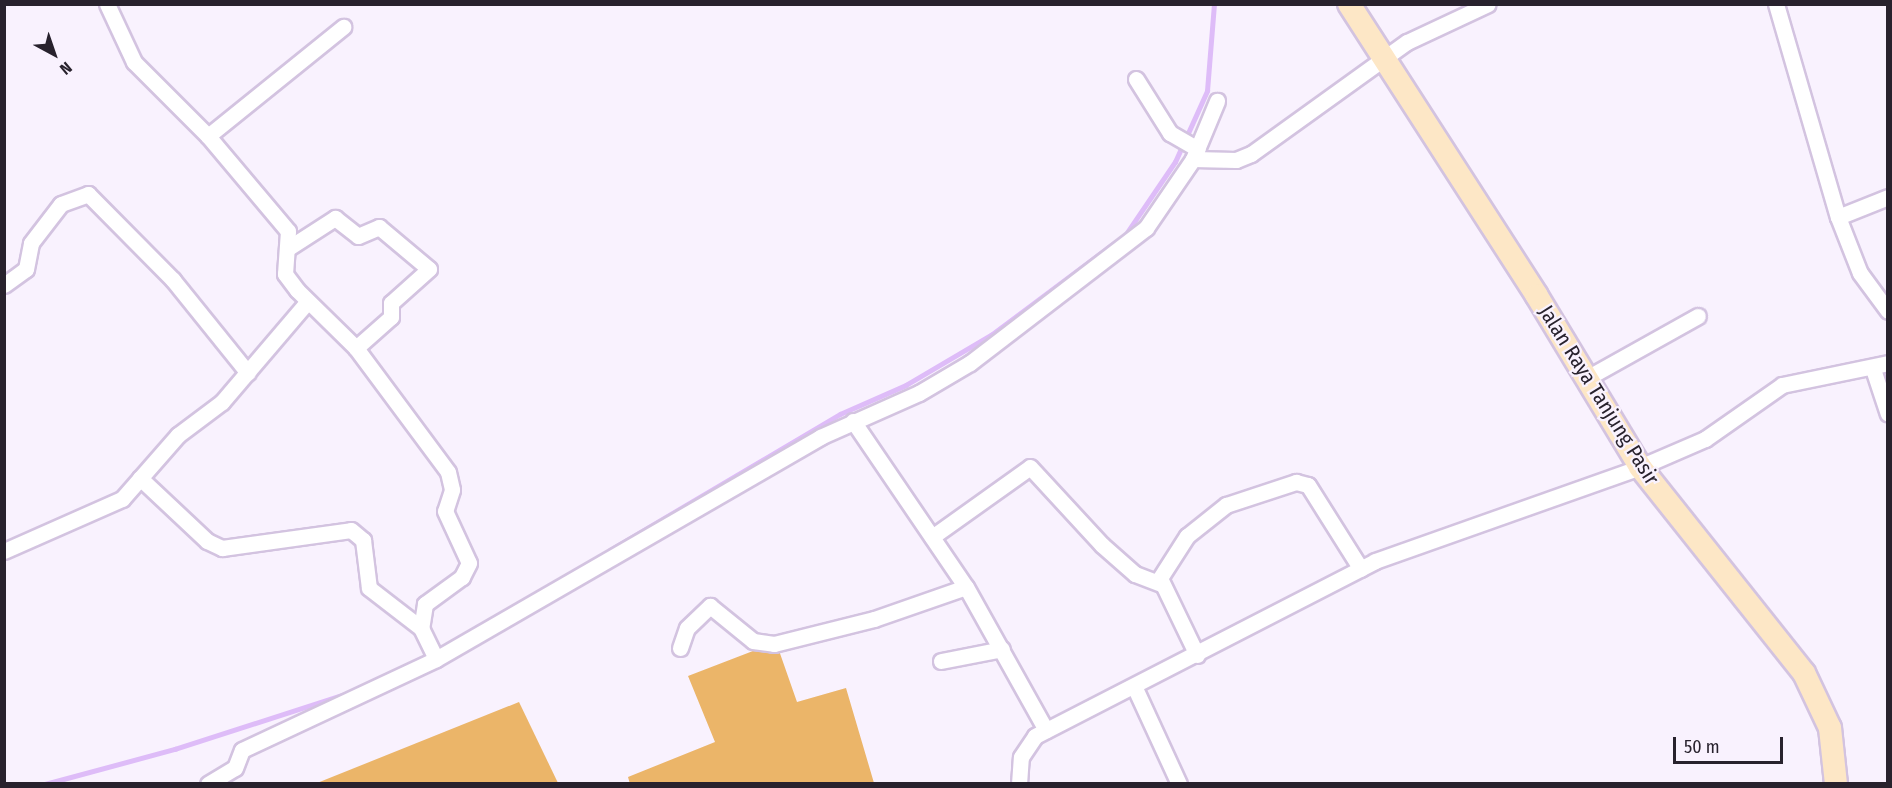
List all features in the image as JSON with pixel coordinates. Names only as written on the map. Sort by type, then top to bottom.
[{"type":"street","points":[[107,4],[134,62],[208,136],[282,223],[291,236],[285,274],[307,302],[356,348],[452,485],[445,511],[456,545],[468,556],[468,568],[426,601],[422,628]]},
{"type":"street","name":"Jalan Raya Tanjung Pasir","points":[[1348,4],[1587,378],[1640,467],[1804,673],[1830,728],[1836,783]]},
{"type":"street","points":[[1136,79],[1177,138],[1196,152],[1236,159],[1251,154],[1382,59],[1450,18],[1488,4]]},
{"type":"street","points":[[1776,4],[1838,217],[1860,273],[1887,311]]},
{"type":"street","points":[[208,136],[343,27]]},
{"type":"street","points":[[208,783],[235,768],[242,750],[434,653],[853,421],[970,363],[1124,249],[1166,205],[1196,152],[1217,101]]},
{"type":"street","points":[[4,285],[26,269],[31,243],[61,204],[88,194],[173,280],[248,374]]},
{"type":"street","points":[[1838,217],[1887,197]]},
{"type":"street","points":[[290,247],[335,218],[358,236],[379,227],[429,269],[391,303],[391,317],[356,348]]},
{"type":"street","points":[[5,548],[111,507],[178,435],[222,402],[307,302]]},
{"type":"street","points":[[1587,378],[1698,316]]},
{"type":"street","points":[[1019,783],[1025,748],[1046,730],[1361,568],[1413,544],[1640,467],[1705,439],[1782,385],[1880,366],[1887,414]]},
{"type":"street","points":[[853,421],[966,587],[1046,730]]},
{"type":"street","points":[[932,537],[1030,467],[1102,545],[1135,574],[1161,584]]},
{"type":"street","points":[[140,478],[207,541],[222,548],[351,530],[363,540],[369,588],[422,628],[434,653]]},
{"type":"street","points":[[1197,654],[1161,584],[1162,574],[1204,517],[1245,496],[1296,482],[1312,489],[1361,568]]},
{"type":"street","points":[[680,648],[687,628],[710,606],[753,641],[774,644],[874,619],[966,587]]},
{"type":"street","points":[[941,661],[1002,649]]},
{"type":"street","points":[[1134,686],[1179,783]]},
{"type":"shaded area","points":[[776,642],[797,702],[846,688],[874,783],[630,784],[628,777],[715,742],[688,676]]},
{"type":"shaded area","points":[[519,702],[558,783],[317,783]]},
{"type":"waterway","points":[[1126,234],[1175,162],[1207,91],[1214,4]]},
{"type":"waterway","points":[[610,550],[840,414],[906,385],[991,335],[1114,243]]},
{"type":"waterway","points":[[45,784],[175,749],[348,693]]}]
